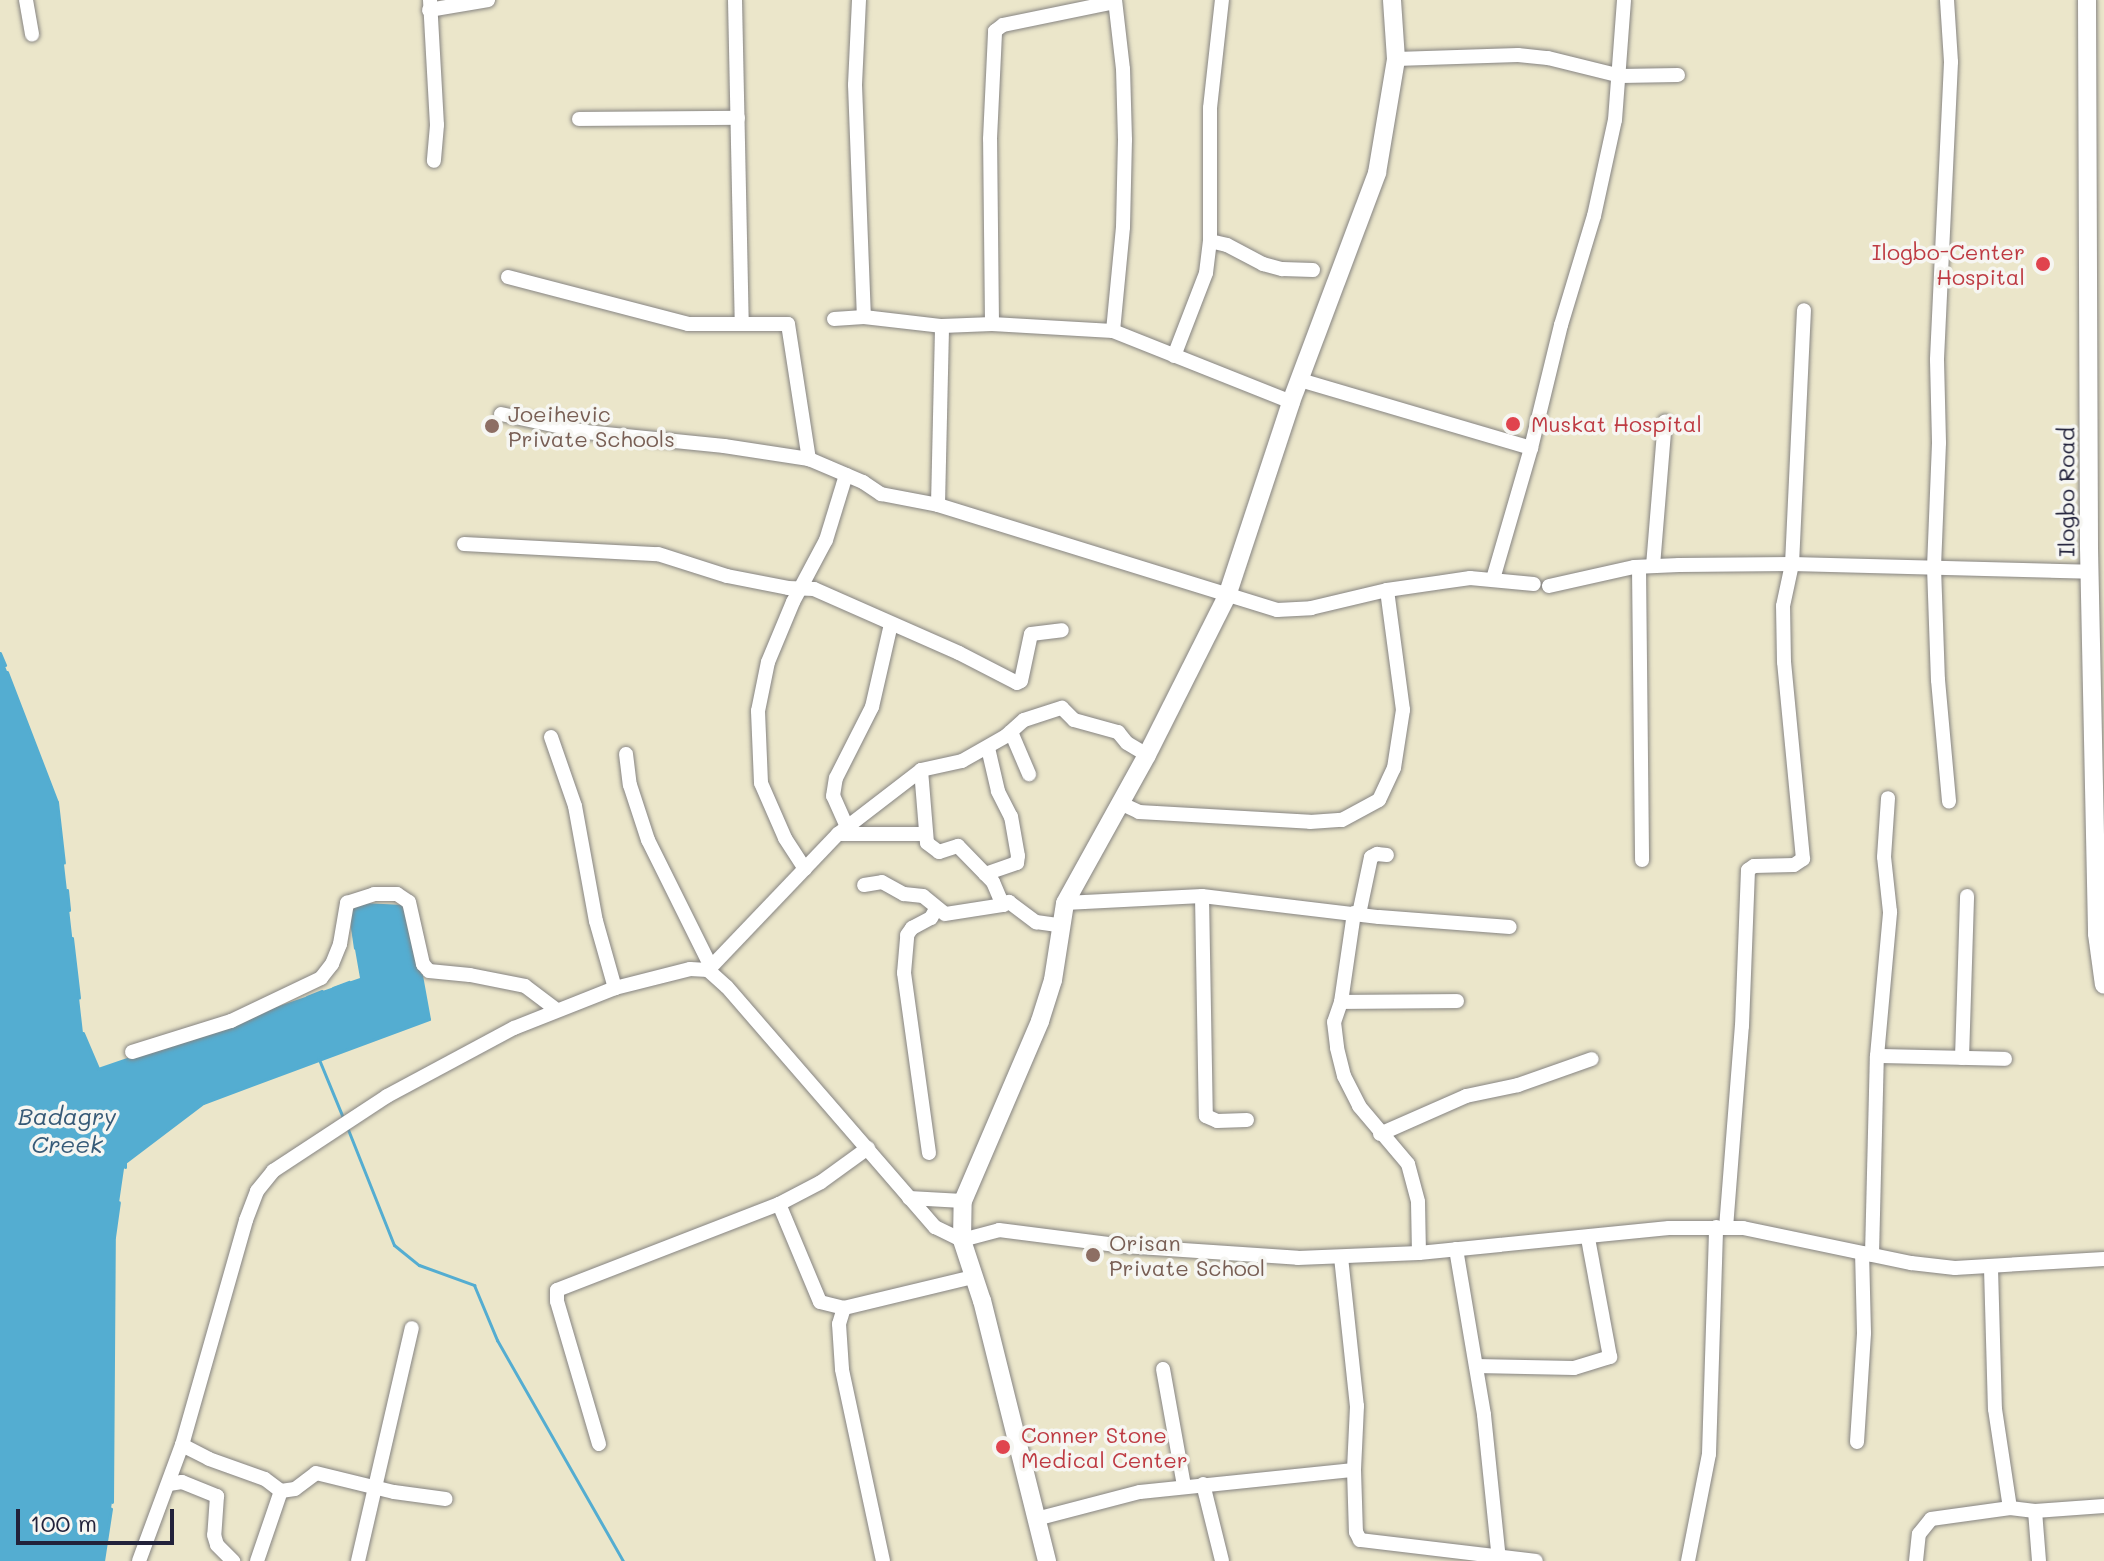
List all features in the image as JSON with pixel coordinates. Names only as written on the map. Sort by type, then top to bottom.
[{"type":"main road","points":[[1047,1561],[982,1301],[962,1240],[963,1201],[1040,1021],[1063,926],[1065,903],[1147,755],[1227,596],[1291,402],[1377,173],[1396,59],[1392,0]]},
{"type":"main road","name":"Ilogbo Road","points":[[2087,0],[2096,184],[2097,547],[2090,572],[2097,934],[2104,985]]},
{"type":"street","points":[[26,0],[32,34]]},
{"type":"street","points":[[434,161],[437,125],[429,5],[488,0]]},
{"type":"street","points":[[735,0],[742,323]]},
{"type":"street","points":[[859,0],[855,85],[864,317]]},
{"type":"street","points":[[1174,356],[1206,273],[1210,241],[1210,108],[1222,0]]},
{"type":"street","points":[[1493,579],[1531,448],[1561,325],[1594,216],[1621,76],[1624,0]]},
{"type":"street","points":[[1947,0],[1951,62],[1937,360],[1939,443],[1934,567],[1938,680],[1949,802]]},
{"type":"street","points":[[992,324],[990,139],[995,31],[1003,25],[1115,1],[1123,69],[1125,140],[1123,227],[1113,331]]},
{"type":"street","points":[[1396,59],[1518,55],[1548,58],[1621,76],[1678,75]]},
{"type":"street","points":[[579,119],[738,118]]},
{"type":"street","points":[[1210,241],[1227,245],[1247,258],[1273,266],[1313,270]]},
{"type":"street","points":[[508,277],[688,324],[782,322],[792,329],[809,459]]},
{"type":"street","points":[[1688,1561],[1709,1454],[1721,1228],[1742,1026],[1748,870],[1754,866],[1794,865],[1803,859],[1784,662],[1783,606],[1792,564],[1804,310]]},
{"type":"street","points":[[834,319],[864,317],[881,322],[942,326],[992,324],[1113,331],[1291,402]]},
{"type":"street","points":[[938,505],[942,326]]},
{"type":"street","points":[[1300,380],[1531,448]]},
{"type":"street","points":[[501,414],[586,432],[724,446],[809,459],[881,494],[938,505],[1277,610],[1347,601],[1387,590],[1470,578],[1534,584]]},
{"type":"street","points":[[1642,860],[1646,566],[1665,421]]},
{"type":"street","points":[[805,869],[785,838],[761,783],[758,711],[768,662],[826,540],[846,475]]},
{"type":"street","points":[[464,544],[658,554],[727,576],[802,588],[835,597],[1017,683],[1021,681],[1031,634],[1062,630]]},
{"type":"street","points":[[1549,586],[1646,566],[1792,564],[2090,572]]},
{"type":"street","points":[[1120,803],[1139,812],[1310,822],[1342,820],[1379,800],[1394,768],[1403,710],[1387,590]]},
{"type":"street","points":[[842,830],[833,796],[836,778],[872,707],[891,624]]},
{"type":"street","points":[[139,1561],[182,1445],[257,1191],[273,1171],[400,1089],[556,1009],[662,974],[710,968],[842,830],[921,770],[962,761],[988,748],[1024,720],[1062,708],[1074,720],[1118,732],[1127,743],[1147,755]]},
{"type":"street","points":[[1011,732],[1029,774]]},
{"type":"street","points":[[551,737],[575,806],[596,921],[615,988]]},
{"type":"street","points":[[985,874],[1017,863],[1018,856],[1011,817],[998,791],[988,748]]},
{"type":"street","points":[[626,754],[630,785],[648,840],[710,968],[935,1227],[962,1240],[999,1230],[1124,1246],[1298,1258],[1419,1253],[1653,1229],[1743,1228],[1911,1263],[1991,1268],[2104,1259]]},
{"type":"street","points":[[921,770],[927,843],[939,852],[958,846],[993,882],[1003,905]]},
{"type":"street","points":[[1857,1442],[1877,1056],[1890,912],[1884,857],[1888,798]]},
{"type":"street","points":[[842,830],[925,834]]},
{"type":"street","points":[[1387,855],[1371,857],[1356,914],[1341,1002],[1334,1022],[1344,1076],[1369,1123],[1408,1164],[1418,1202],[1419,1253]]},
{"type":"street","points":[[864,885],[882,882],[904,894],[928,898],[936,909],[945,914],[1009,902],[1036,922],[1063,926]]},
{"type":"street","points":[[132,1052],[231,1021],[321,978],[332,964],[340,944],[347,903],[374,894],[397,894],[409,902],[423,964],[429,971],[525,986],[556,1009]]},
{"type":"street","points":[[1065,903],[1202,896],[1356,914],[1510,927]]},
{"type":"street","points":[[1202,896],[1206,1116],[1217,1121],[1247,1120]]},
{"type":"street","points":[[1962,1058],[1967,896]]},
{"type":"street","points":[[929,1153],[904,973],[907,935],[912,928],[931,918],[936,909]]},
{"type":"street","points":[[1341,1002],[1457,1001]]},
{"type":"street","points":[[1877,1056],[2005,1059]]},
{"type":"street","points":[[1380,1134],[1466,1096],[1518,1085],[1592,1059]]},
{"type":"street","points":[[599,1444],[557,1301],[557,1290],[779,1204],[821,1182],[868,1148]]},
{"type":"street","points":[[909,1198],[963,1201]]},
{"type":"street","points":[[779,1204],[820,1302],[844,1308],[973,1277]]},
{"type":"street","points":[[1476,1366],[1574,1368],[1610,1357],[1588,1238]]},
{"type":"street","points":[[1456,1249],[1476,1366],[1499,1558]]},
{"type":"street","points":[[1341,1257],[1357,1406],[1354,1470],[1356,1532],[1360,1540],[1536,1561]]},
{"type":"street","points":[[1991,1268],[1995,1409],[2010,1508]]},
{"type":"street","points":[[844,1308],[839,1324],[842,1369],[883,1561]]},
{"type":"street","points":[[358,1561],[412,1328]]},
{"type":"street","points":[[1163,1369],[1184,1486]]},
{"type":"street","points":[[182,1445],[209,1459],[265,1479],[281,1491],[295,1489],[316,1473],[446,1499]]},
{"type":"street","points":[[1036,1519],[1140,1492],[1354,1470]]},
{"type":"street","points":[[169,1484],[182,1482],[217,1496],[214,1535],[217,1545],[233,1561]]},
{"type":"street","points":[[1203,1484],[1222,1561]]},
{"type":"street","points":[[257,1561],[281,1491]]},
{"type":"street","points":[[1916,1561],[1919,1534],[1925,1523],[1938,1517],[2010,1508],[2035,1511],[2104,1506]]},
{"type":"street","points":[[2035,1511],[2039,1561]]},
{"type":"water","name":"Badagry Creek","points":[[0,653],[57,802],[83,1033],[98,1069],[360,978],[347,904],[409,906],[429,1019],[203,1103],[125,1162],[114,1237],[112,1502],[103,1561],[0,1561]]},
{"type":"waterway","points":[[0,653],[5,665]]},
{"type":"waterway","points":[[7,672],[57,802],[64,863]]},
{"type":"waterway","points":[[67,890],[69,910]]},
{"type":"waterway","points":[[363,904],[403,906]]},
{"type":"waterway","points":[[352,927],[355,948]]},
{"type":"waterway","points":[[72,938],[79,998]]},
{"type":"waterway","points":[[125,1167],[125,1162],[203,1103],[429,1019],[421,975]]},
{"type":"waterway","points":[[333,988],[349,982]]},
{"type":"waterway","points":[[307,997],[322,991]]},
{"type":"waterway","points":[[83,1033],[98,1069],[133,1057]]},
{"type":"waterway","points":[[318,1057],[344,1120]]},
{"type":"waterway","points":[[347,1127],[394,1245],[419,1265],[474,1285],[497,1340],[623,1561]]},
{"type":"waterway","points":[[112,1502],[114,1237],[119,1202]]},
{"type":"waterway","points":[[103,1561],[111,1509]]},
{"type":"place","name":"Ilogbo-Center Hospital","points":[[2043,264]]},
{"type":"place","name":"Muskat Hospital","points":[[1513,424]]},
{"type":"place","name":"Joeihevic Private Schools","points":[[492,426]]},
{"type":"place","name":"Orisan Private School","points":[[1093,1255]]},
{"type":"place","name":"Conner Stone Medical Center","points":[[1003,1447]]}]
